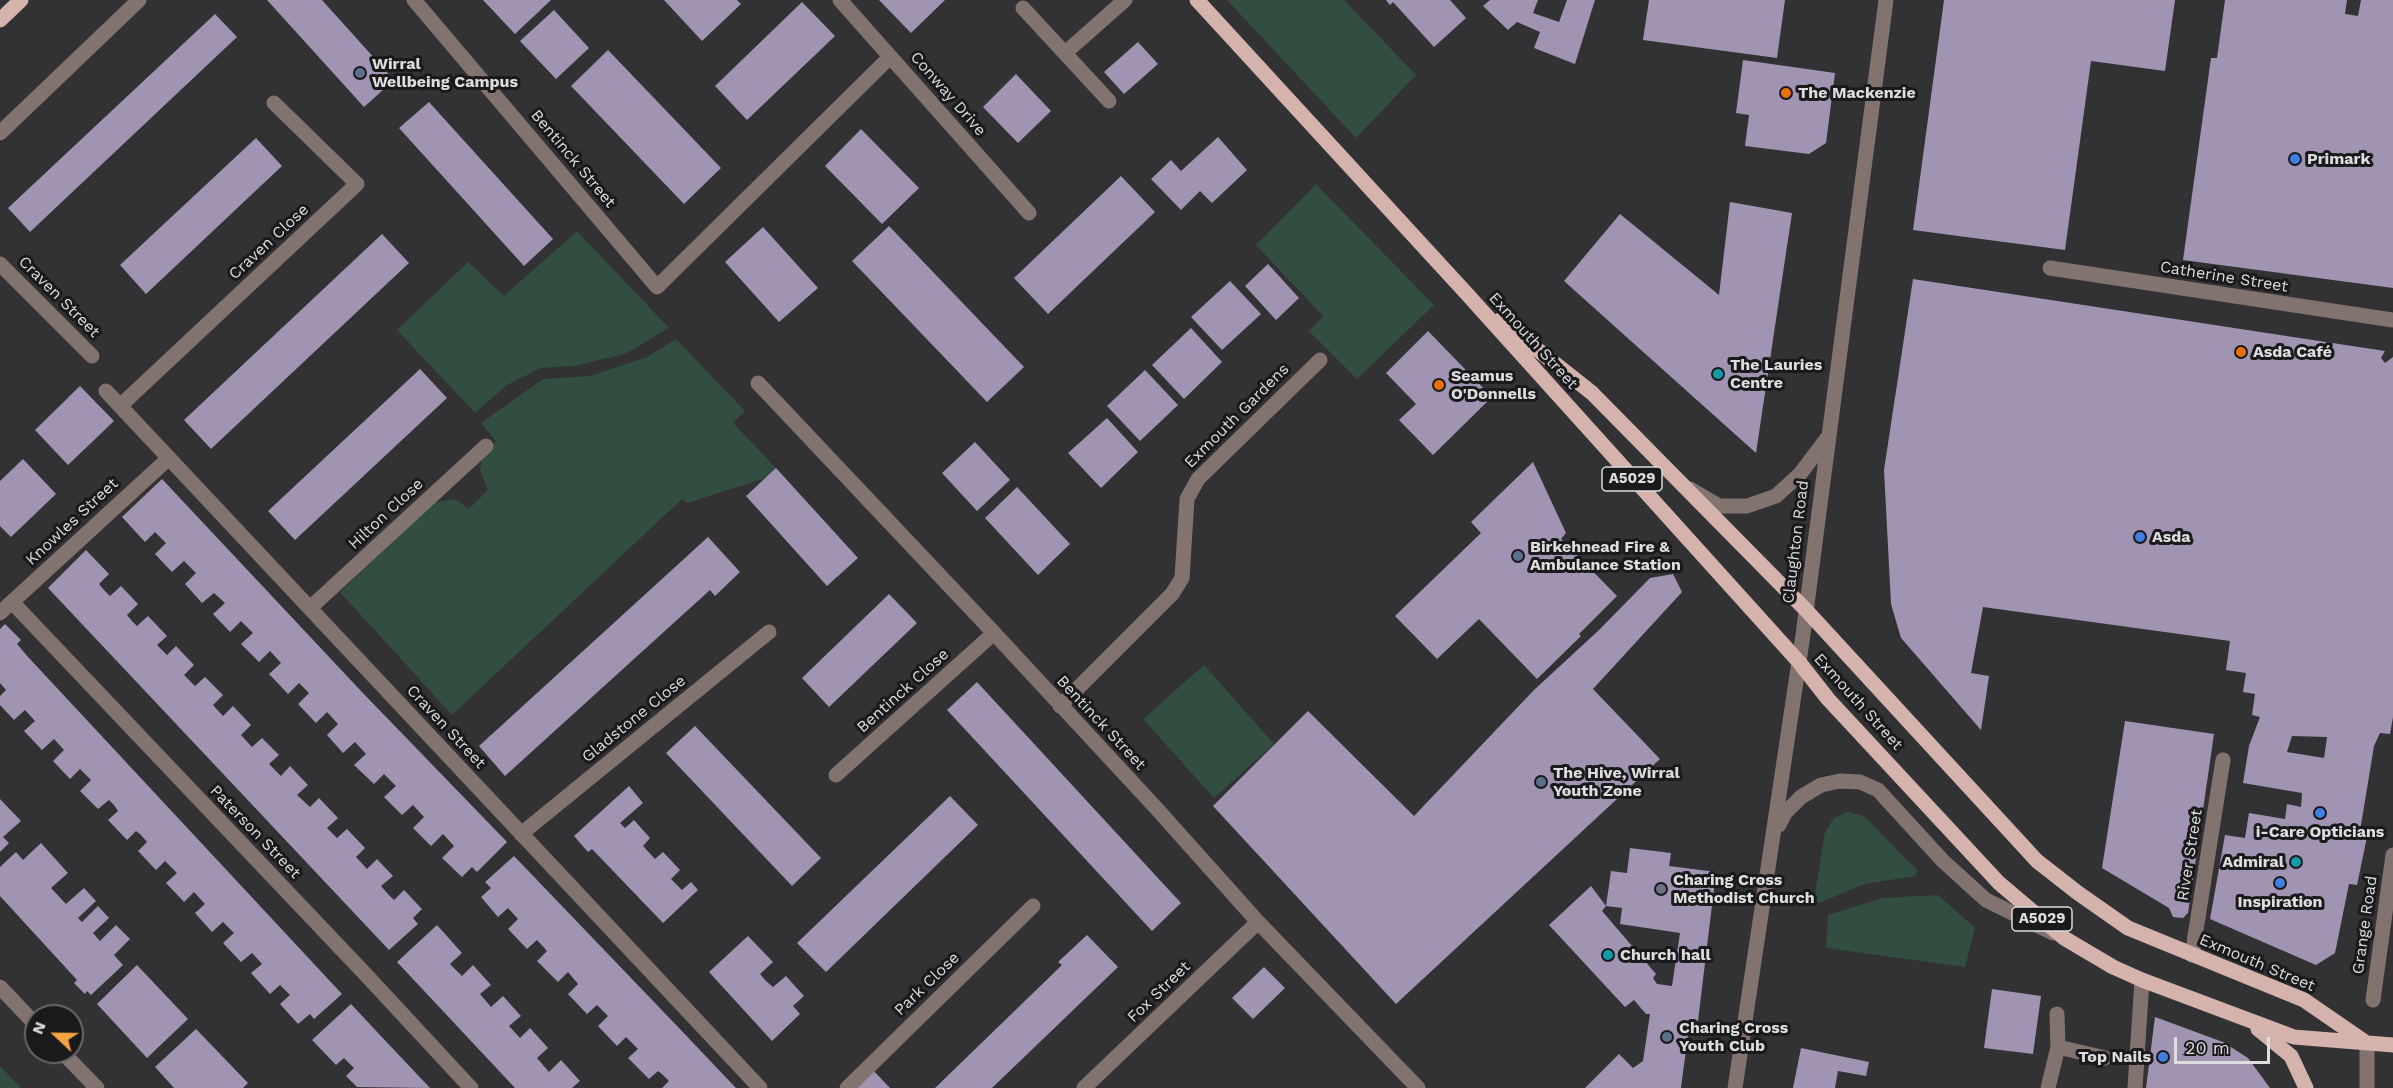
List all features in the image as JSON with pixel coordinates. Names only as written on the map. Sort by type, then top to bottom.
[{"type":"main road","points":[[0,19],[21,0]]},
{"type":"main road","name":"Exmouth Street","points":[[1197,0],[1467,294],[1799,662],[1828,699],[1999,883],[2064,938],[2113,968],[2294,1037],[2367,1043]]},
{"type":"main road","name":"Exmouth Street","points":[[1467,294],[1592,393],[1806,610],[2037,861],[2128,928],[2304,1000],[2367,1043]]},
{"type":"main road","points":[[2248,1021],[2290,1056],[2306,1088]]},
{"type":"main road","name":"A5029","points":[[2367,1043],[2393,1045]]},
{"type":"street","points":[[0,133],[139,0]]},
{"type":"street","name":"Bentinck Street","points":[[414,0],[657,287],[890,57]]},
{"type":"street","name":"Conway Drive","points":[[840,0],[1029,213]]},
{"type":"street","points":[[1065,53],[1125,0]]},
{"type":"street","name":"Claughton Road","points":[[1735,1088],[1799,662],[1886,0]]},
{"type":"street","points":[[1023,8],[1109,101]]},
{"type":"street","name":"Craven Close","points":[[120,406],[357,184],[274,102]]},
{"type":"street","name":"Craven Street","points":[[0,264],[92,356]]},
{"type":"street","name":"Catherine Street","points":[[2050,268],[2393,321]]},
{"type":"street","name":"Exmouth Gardens","points":[[1060,706],[1172,594],[1182,578],[1187,499],[1198,479],[1320,360]]},
{"type":"street","name":"Bentinck Street","points":[[758,383],[994,633],[1258,922],[1418,1088]]},
{"type":"street","name":"Craven Street","points":[[106,391],[760,1088]]},
{"type":"street","points":[[1680,483],[1719,506],[1747,506],[1776,496],[1800,474],[1828,436]]},
{"type":"street","name":"Hilton Close","points":[[310,608],[486,446]]},
{"type":"street","name":"Knowles Street","points":[[0,613],[169,458]]},
{"type":"street","name":"Paterson Street","points":[[12,602],[471,1088]]},
{"type":"street","name":"Gladstone Close","points":[[521,834],[769,632]]},
{"type":"street","name":"Bentinck Close","points":[[836,775],[994,633]]},
{"type":"street","name":"River Street","points":[[2192,955],[2223,760]]},
{"type":"street","points":[[1774,838],[1785,813],[1801,797],[1821,785],[1840,781],[1860,782],[1878,790],[1943,861],[1986,900],[2064,938]]},
{"type":"street","name":"Grange Road","points":[[2373,1000],[2393,855]]},
{"type":"street","name":"Park Close","points":[[847,1088],[1033,906]]},
{"type":"street","name":"Fox Street","points":[[1084,1088],[1258,922]]},
{"type":"street","points":[[2135,1088],[2142,980]]},
{"type":"street","points":[[0,987],[24,1012]]},
{"type":"street","points":[[2048,1088],[2058,1047],[2057,1014]]},
{"type":"street","points":[[2367,1043],[2367,1088]]},
{"type":"street","points":[[2058,1047],[2105,1058]]},
{"type":"street","points":[[74,1064],[97,1088]]},
{"type":"green space","points":[[1227,0],[1344,0],[1416,75],[1356,138]]},
{"type":"green space","points":[[1316,184],[1434,305],[1357,379],[1309,331],[1323,316],[1256,245]]},
{"type":"green space","points":[[577,231],[669,328],[625,354],[574,366],[541,368],[507,385],[475,413],[397,330],[468,262],[504,296]]},
{"type":"green space","points":[[676,339],[745,411],[733,423],[776,468],[766,478],[687,503],[682,499],[452,715],[340,592],[432,503],[455,499],[469,509],[488,490],[480,471],[482,458],[496,441],[481,423],[543,379],[590,376],[647,357]]},
{"type":"green space","points":[[1204,665],[1274,744],[1214,798],[1143,719]]},
{"type":"green space","points":[[1848,812],[1864,816],[1917,870],[1915,876],[1865,884],[1819,903],[1814,900],[1825,832],[1834,818]]},
{"type":"green space","points":[[1938,895],[1975,928],[1965,967],[1826,948],[1828,915],[1882,898]]},
{"type":"green space","points":[[0,1066],[21,1088],[0,1088]]},
{"type":"building","points":[[267,0],[322,0],[394,80],[364,107]]},
{"type":"building","points":[[483,0],[551,0],[515,34]]},
{"type":"building","points":[[664,0],[737,0],[741,4],[702,41]]},
{"type":"building","points":[[879,0],[945,0],[911,33]]},
{"type":"building","points":[[1386,0],[1450,0],[1466,18],[1434,47],[1393,2],[1390,5]]},
{"type":"building","points":[[1490,0],[1538,0],[1533,13],[1559,22],[1567,0],[1595,0],[1575,64],[1534,48],[1540,32],[1517,22],[1508,30],[1483,6]]},
{"type":"building","points":[[1649,0],[1785,0],[1777,58],[1643,40]]},
{"type":"building","points":[[1944,0],[2175,0],[2165,71],[2091,61],[2065,250],[1913,230]]},
{"type":"building","name":"Primark","points":[[2225,0],[2347,0],[2345,14],[2358,16],[2361,0],[2393,0],[2393,288],[2183,260],[2211,58],[2217,58]]},
{"type":"building","points":[[802,2],[835,36],[747,120],[715,86]]},
{"type":"building","points":[[554,10],[589,48],[556,79],[520,41]]},
{"type":"building","points":[[215,14],[237,37],[30,232],[8,208]]},
{"type":"building","points":[[1138,42],[1158,64],[1124,94],[1104,72]]},
{"type":"building","points":[[608,50],[721,168],[684,204],[571,86]]},
{"type":"building","name":"The Mackenzie","points":[[1743,60],[1835,73],[1826,143],[1809,154],[1745,146],[1749,115],[1736,113]]},
{"type":"building","points":[[1016,74],[1051,111],[1018,143],[983,107]]},
{"type":"building","points":[[429,102],[553,239],[524,266],[399,128]]},
{"type":"building","points":[[861,129],[919,188],[882,224],[825,166]]},
{"type":"building","points":[[1218,137],[1247,170],[1212,203],[1200,191],[1181,210],[1151,179],[1171,160],[1181,171]]},
{"type":"building","points":[[256,138],[282,166],[146,294],[120,265]]},
{"type":"building","points":[[1121,176],[1155,212],[1048,314],[1014,278]]},
{"type":"building","name":"The Lauries Centre","points":[[1730,202],[1792,213],[1756,453],[1564,281],[1620,214],[1719,295]]},
{"type":"building","points":[[889,226],[1024,367],[987,402],[852,261]]},
{"type":"building","points":[[763,227],[818,288],[779,322],[725,262]]},
{"type":"building","points":[[382,234],[409,263],[211,449],[184,420]]},
{"type":"building","points":[[1268,264],[1299,298],[1276,320],[1245,286]]},
{"type":"building","name":"Asda","points":[[1913,279],[2385,351],[2381,358],[2385,363],[2393,357],[2393,717],[2390,734],[2380,733],[2374,746],[2360,831],[2368,832],[2357,885],[2349,884],[2335,953],[2316,965],[2210,919],[2225,835],[2245,838],[2249,813],[2285,819],[2287,804],[2301,807],[2302,793],[2243,783],[2249,746],[2260,717],[2252,715],[2255,694],[2243,692],[2246,673],[2226,670],[2230,641],[1983,607],[1971,673],[1989,676],[1981,730],[1901,638],[1891,604],[1884,470]],"holes":[[[2292,736],[2327,737],[2324,758],[2287,752]]]},
{"type":"building","points":[[1230,281],[1261,314],[1222,350],[1191,317]]},
{"type":"building","points":[[1191,328],[1222,362],[1184,399],[1152,365]]},
{"type":"building","name":"Seamus O'Donnells","points":[[1428,331],[1492,397],[1433,455],[1399,420],[1416,404],[1386,373]]},
{"type":"building","points":[[420,369],[447,398],[295,540],[268,511]]},
{"type":"building","points":[[1145,370],[1178,405],[1140,441],[1107,406]]},
{"type":"building","points":[[80,386],[114,421],[68,465],[35,430]]},
{"type":"building","points":[[1107,418],[1138,452],[1101,488],[1068,453]]},
{"type":"building","points":[[975,442],[1010,480],[977,511],[942,473]]},
{"type":"building","points":[[23,459],[56,494],[11,537],[0,526],[0,481]]},
{"type":"building","name":"Birkehnead Fire & Ambulance Station","points":[[1533,462],[1566,533],[1561,539],[1617,596],[1579,634],[1581,636],[1537,679],[1479,619],[1437,659],[1395,616],[1481,533],[1471,522]]},
{"type":"building","points":[[776,468],[858,558],[827,586],[746,496]]},
{"type":"building","points":[[162,479],[361,691],[507,842],[477,872],[472,867],[462,877],[442,858],[454,846],[443,834],[431,846],[413,828],[424,817],[413,805],[402,815],[384,797],[396,786],[384,774],[374,784],[354,765],[366,754],[355,742],[343,753],[327,735],[338,724],[327,712],[316,723],[298,704],[309,693],[299,683],[288,694],[269,674],[281,663],[270,651],[259,662],[241,644],[253,633],[241,621],[230,632],[213,614],[225,603],[214,593],[202,603],[185,584],[196,573],[184,561],[172,572],[155,554],[166,543],[155,532],[145,542],[122,517]]},
{"type":"building","points":[[1017,487],[1070,544],[1038,575],[985,518]]},
{"type":"building","points":[[708,537],[740,572],[715,596],[710,590],[505,776],[479,746]]},
{"type":"building","points":[[86,550],[109,574],[99,584],[104,590],[110,596],[121,586],[138,604],[127,615],[132,621],[137,626],[148,616],[167,636],[157,645],[167,655],[176,646],[194,665],[184,675],[195,686],[205,677],[223,695],[213,705],[223,716],[233,706],[251,725],[241,735],[252,747],[262,738],[279,755],[269,764],[281,776],[290,766],[308,785],[297,795],[310,807],[319,798],[338,818],[327,828],[337,838],[347,829],[365,848],[356,857],[367,869],[377,859],[393,876],[381,886],[387,893],[394,900],[404,890],[422,909],[413,918],[418,924],[389,950],[48,588]]},
{"type":"building","name":"The Hive, Wirral Youth Zone","points":[[1673,574],[1682,592],[1593,689],[1660,759],[1396,1004],[1213,806],[1308,711],[1414,816],[1534,690],[1599,630],[1650,578]]},
{"type":"building","points":[[889,594],[917,623],[829,707],[802,678]]},
{"type":"building","points":[[5,624],[21,640],[17,644],[29,658],[342,994],[314,1019],[310,1014],[298,1024],[280,1004],[290,995],[280,985],[270,994],[251,973],[262,964],[252,953],[241,962],[223,943],[234,933],[223,922],[212,932],[195,913],[205,904],[194,892],[184,902],[166,883],[177,873],[165,861],[156,870],[138,851],[147,842],[141,835],[136,831],[127,840],[108,820],[118,811],[114,805],[109,800],[98,809],[80,791],[91,780],[80,769],[70,779],[53,761],[64,750],[54,739],[42,750],[24,731],[35,721],[25,710],[14,720],[0,705],[0,696],[6,690],[0,683],[0,629]]},
{"type":"building","points":[[977,682],[1181,903],[1152,931],[947,710]]},
{"type":"building","points":[[2125,721],[2214,734],[2188,913],[2183,918],[2173,917],[2169,908],[2102,868]]},
{"type":"building","points":[[695,726],[821,858],[792,886],[666,753]]},
{"type":"building","points":[[629,786],[643,803],[620,823],[625,828],[634,820],[650,838],[643,846],[655,859],[663,852],[680,870],[671,879],[682,890],[691,882],[698,890],[663,923],[592,849],[588,852],[574,836]]},
{"type":"building","points":[[950,796],[978,825],[826,972],[797,943]]},
{"type":"building","points":[[0,799],[21,821],[3,837],[9,843],[0,852]]},
{"type":"building","points":[[41,843],[68,873],[51,888],[66,904],[84,888],[96,901],[78,918],[82,922],[98,906],[109,918],[93,933],[100,941],[116,925],[130,939],[114,955],[123,965],[91,995],[87,991],[85,994],[74,983],[77,980],[0,896],[0,867],[16,852],[23,860]]},
{"type":"building","points":[[1630,848],[1671,853],[1669,866],[1716,872],[1698,1021],[1690,1019],[1681,1088],[1585,1088],[1619,1054],[1633,1068],[1643,1061],[1650,1014],[1646,1014],[1634,1000],[1625,1007],[1549,925],[1591,886],[1606,906],[1611,871],[1627,873]],"holes":[[[1606,906],[1622,908],[1620,924],[1680,933],[1672,986],[1657,984],[1653,978],[1656,974],[1602,911]]]},
{"type":"building","points":[[514,856],[736,1088],[662,1088],[669,1081],[663,1075],[658,1071],[649,1079],[628,1058],[638,1049],[626,1037],[617,1046],[598,1026],[608,1016],[597,1005],[587,1014],[568,994],[578,984],[568,972],[558,982],[537,961],[547,951],[537,940],[527,949],[508,929],[518,919],[508,908],[498,917],[481,897],[491,888],[485,882]]},
{"type":"building","points":[[437,925],[462,953],[450,964],[462,976],[473,965],[491,985],[480,994],[491,1007],[503,996],[521,1016],[509,1026],[520,1038],[530,1028],[548,1048],[537,1058],[549,1072],[561,1060],[580,1081],[572,1088],[515,1088],[397,962]]},
{"type":"building","points":[[1087,935],[1118,967],[992,1088],[935,1088],[1062,965],[1058,962]]},
{"type":"building","points":[[748,936],[773,962],[760,974],[766,981],[773,987],[786,976],[804,996],[793,1006],[800,1014],[772,1041],[709,972]]},
{"type":"building","points":[[137,965],[188,1019],[147,1058],[97,1004]]},
{"type":"building","points":[[1264,967],[1285,988],[1253,1019],[1232,998]]},
{"type":"building","points":[[1992,989],[2041,996],[2033,1054],[1984,1048]]},
{"type":"building","points":[[351,1004],[430,1088],[357,1087],[346,1076],[354,1068],[344,1058],[336,1065],[312,1040]]},
{"type":"building","points":[[2155,1017],[2223,1042],[2248,1058],[2270,1088],[2146,1088]]},
{"type":"building","points":[[196,1029],[248,1083],[243,1088],[174,1088],[155,1067]]},
{"type":"building","points":[[1801,1048],[1869,1062],[1866,1076],[1838,1071],[1835,1088],[1793,1088]]},
{"type":"building","points":[[871,1068],[890,1088],[850,1088]]},
{"type":"place","name":"Wirral Wellbeing Campus","points":[[360,73]]},
{"type":"place","name":"The Mackenzie","points":[[1786,93]]},
{"type":"place","name":"Primark","points":[[2295,159]]},
{"type":"place","name":"Asda Café","points":[[2241,352]]},
{"type":"place","name":"The Lauries Centre","points":[[1718,374]]},
{"type":"place","name":"Seamus O'Donnells","points":[[1439,385]]},
{"type":"place","name":"Asda","points":[[2140,537]]},
{"type":"place","name":"Birkehnead Fire & Ambulance Station","points":[[1518,556]]},
{"type":"place","name":"The Hive, Wirral Youth Zone","points":[[1541,782]]},
{"type":"place","name":"i-Care Opticians","points":[[2320,813]]},
{"type":"place","name":"Admiral","points":[[2296,862]]},
{"type":"place","name":"Inspiration","points":[[2280,883]]},
{"type":"place","name":"Charing Cross Methodist Church","points":[[1661,889]]},
{"type":"place","name":"Church hall","points":[[1608,955]]},
{"type":"place","name":"Charing Cross Youth Club","points":[[1667,1037]]},
{"type":"place","name":"Top Nails","points":[[2163,1057]]}]
